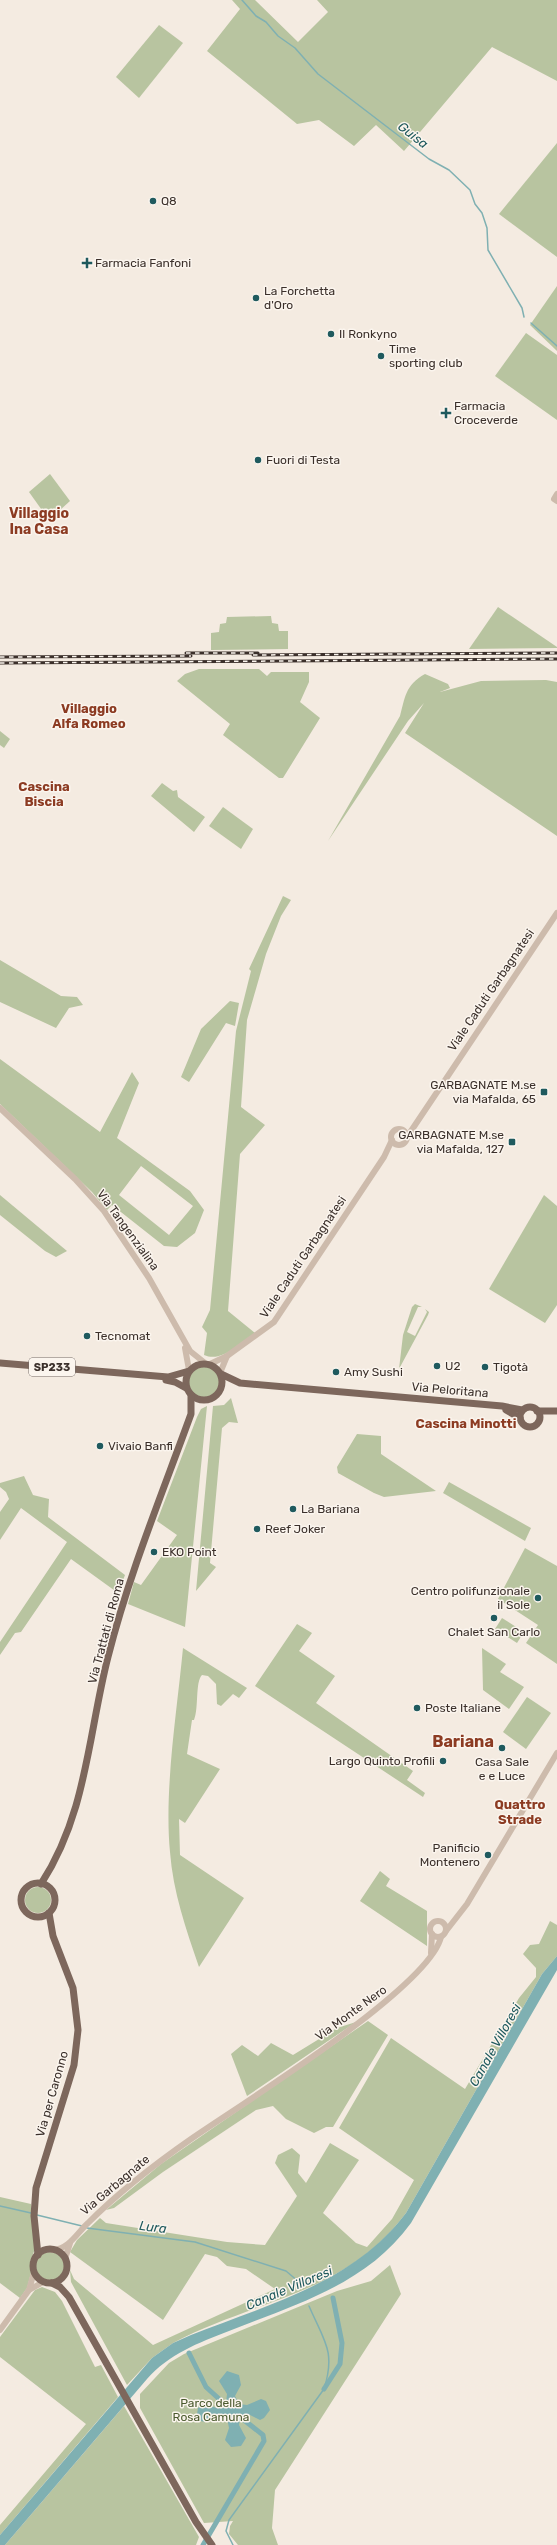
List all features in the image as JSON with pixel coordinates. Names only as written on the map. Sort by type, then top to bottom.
[{"type":"main road","name":"SP233","points":[[0,1363],[118,1373]]},
{"type":"main road","points":[[118,1373],[176,1382],[186,1388],[191,1395],[202,1400],[210,1399],[219,1392],[222,1384],[220,1374],[207,1364],[194,1366],[189,1371],[186,1379],[186,1388]]},
{"type":"main road","points":[[118,1373],[171,1377],[189,1371]]},
{"type":"main road","name":"Via Peloritana","points":[[220,1374],[240,1383],[508,1406],[522,1410]]},
{"type":"main road","name":"Via Peloritana","points":[[219,1392],[228,1386],[240,1383]]},
{"type":"main road","name":"Via Trattati di Roma","points":[[191,1395],[191,1414]]},
{"type":"main road","name":"Via Peloritana","points":[[374,1395],[502,1409],[520,1418]]},
{"type":"main road","name":"Via Trattati di Roma","points":[[41,1884],[56,1858],[78,1805],[108,1658],[125,1596],[191,1414],[202,1400]]},
{"type":"main road","points":[[557,1411],[537,1411],[529,1407],[522,1410],[520,1418],[522,1424],[530,1427],[536,1425],[539,1419],[547,1415],[557,1414]]},
{"type":"main road","points":[[537,1411],[539,1419]]},
{"type":"main road","name":"Via Trattati di Roma","points":[[50,1888],[56,1858]]},
{"type":"main road","points":[[41,1884],[50,1888],[55,1901],[49,1913],[53,1936],[46,1924],[25,1910],[22,1896],[30,1886],[41,1884]]},
{"type":"main road","points":[[37,1917],[49,1913]]},
{"type":"main road","name":"Via per Caronno","points":[[36,2228],[34,2204],[38,2180],[77,2051],[78,2017],[73,1988],[53,1936]]},
{"type":"main road","points":[[36,2228],[42,2243],[60,2253],[65,2259],[67,2265],[64,2275],[69,2297]]},
{"type":"main road","points":[[36,2228],[38,2255]]},
{"type":"main road","points":[[53,2250],[45,2250],[38,2255],[34,2263],[34,2272],[43,2282],[52,2283],[60,2287],[69,2297],[196,2522],[212,2545]]},
{"type":"main road","points":[[52,2283],[64,2275]]},
{"type":"street","name":"Viale Caduti Garbagnatesi","points":[[407,1137],[417,1119],[557,913]]},
{"type":"street","name":"Via Tangenzialina","points":[[0,1108],[75,1179],[104,1211],[149,1278],[190,1351],[207,1364]]},
{"type":"street","name":"Viale Caduti Garbagnatesi","points":[[401,1129],[417,1119]]},
{"type":"street","points":[[401,1129],[405,1131],[407,1137],[401,1144],[392,1140],[394,1132],[401,1129]]},
{"type":"street","name":"Viale Caduti Garbagnatesi","points":[[207,1364],[226,1356],[275,1321],[384,1157],[392,1140]]},
{"type":"street","name":"Viale Caduti Garbagnatesi","points":[[384,1157],[401,1144]]},
{"type":"street","name":"Via Tangenzialina","points":[[174,1324],[186,1351],[189,1371]]},
{"type":"street","points":[[220,1374],[226,1356]]},
{"type":"street","points":[[432,1934],[440,1937],[460,1914],[557,1752]]},
{"type":"street","points":[[429,1958],[433,1944],[432,1925],[460,1914]]},
{"type":"street","points":[[442,1922],[446,1926],[446,1931]]},
{"type":"street","name":"Via Monte Nero","points":[[175,2150],[376,2010],[404,1986],[429,1958],[436,1949],[440,1937]]},
{"type":"street","name":"Via Garbagnate","points":[[53,2250],[63,2248],[86,2224],[129,2186],[175,2150]]},
{"type":"street","name":"Via Garbagnate","points":[[65,2259],[72,2240]]},
{"type":"street","points":[[0,2330],[29,2290],[34,2272]]},
{"type":"street","points":[[29,2290],[43,2282]]},
{"type":"green space","points":[[232,0],[255,0],[298,42],[328,12],[317,0],[557,0],[557,81],[492,47],[404,151],[376,125],[354,146],[319,120],[297,124],[207,51],[240,9]]},
{"type":"green space","points":[[159,25],[183,43],[139,98],[116,77]]},
{"type":"green space","points":[[557,143],[557,257],[499,214]]},
{"type":"green space","points":[[557,286],[557,351],[530,325]]},
{"type":"green space","points":[[526,333],[557,355],[557,420],[495,376]]},
{"type":"green space","points":[[50,474],[70,501],[49,520],[29,492]]},
{"type":"green space","points":[[498,607],[557,647],[557,648],[469,649]]},
{"type":"green space","points":[[271,616],[272,623],[278,624],[279,631],[288,631],[288,649],[211,650],[211,633],[219,632],[220,624],[226,623],[227,617]]},
{"type":"green space","points":[[199,669],[259,669],[267,676],[271,672],[309,672],[309,682],[300,702],[320,718],[283,778],[279,778],[223,735],[230,724],[177,681],[185,674]]},
{"type":"green space","points":[[425,674],[448,684],[450,688],[440,692],[481,681],[546,680],[557,682],[557,836],[405,733],[424,703],[408,721],[328,841],[400,716],[407,692],[418,678]]},
{"type":"green space","points":[[0,731],[10,739],[4,748],[0,745]]},
{"type":"green space","points":[[162,783],[173,791],[177,790],[178,797],[205,817],[194,832],[151,796]]},
{"type":"green space","points":[[223,807],[253,829],[241,849],[209,826]]},
{"type":"green space","points":[[283,896],[291,900],[281,916],[266,954],[247,1020],[241,1107],[265,1125],[240,1154],[228,1311],[255,1333],[231,1351],[211,1357],[204,1355],[207,1333],[202,1327],[210,1310],[236,1031],[251,971],[249,969]]},
{"type":"green space","points":[[0,960],[61,996],[77,997],[83,1005],[69,1008],[56,1028],[0,1002]]},
{"type":"green space","points":[[230,1001],[239,1003],[235,1026],[226,1023],[189,1082],[181,1077],[201,1029]]},
{"type":"green space","points":[[0,1059],[100,1132],[132,1072],[139,1083],[117,1138],[190,1191],[204,1210],[195,1233],[177,1247],[164,1246],[112,1205],[107,1210],[92,1192],[0,1104]],"holes":[[[141,1166],[193,1206],[169,1235],[119,1195]]]},
{"type":"green space","points":[[0,1195],[67,1251],[56,1257],[45,1251],[0,1215]]},
{"type":"green space","points":[[544,1195],[557,1206],[557,1305],[545,1323],[489,1289]]},
{"type":"green space","points":[[415,1304],[422,1307],[418,1307],[407,1332],[415,1336],[427,1312],[425,1309],[429,1312],[399,1369],[403,1335],[412,1307]]},
{"type":"green space","points":[[204,1365],[216,1370],[221,1382],[216,1394],[204,1399],[192,1394],[187,1382],[192,1370]]},
{"type":"green space","points":[[231,1398],[238,1423],[229,1422],[222,1428],[210,1563],[216,1567],[196,1591],[213,1406],[224,1405]]},
{"type":"green space","points":[[207,1406],[185,1627],[128,1604],[134,1582],[141,1585],[177,1535],[157,1521],[197,1417],[201,1409]]},
{"type":"green space","points":[[357,1434],[381,1436],[381,1454],[436,1491],[384,1497],[338,1473],[337,1467]]},
{"type":"green space","points":[[24,1476],[33,1495],[49,1499],[48,1517],[125,1575],[118,1593],[71,1559],[21,1632],[15,1633],[0,1655],[0,1642],[67,1542],[21,1508],[0,1540],[0,1512],[9,1499],[6,1492],[0,1487],[0,1483]]},
{"type":"green space","points":[[449,1482],[531,1528],[525,1541],[443,1493]]},
{"type":"green space","points":[[525,1548],[557,1566],[557,1664],[526,1643],[538,1625],[498,1599]]},
{"type":"green space","points":[[502,1618],[524,1632],[517,1643],[495,1629]]},
{"type":"green space","points":[[297,1624],[312,1633],[299,1651],[335,1676],[316,1703],[413,1771],[407,1780],[425,1793],[423,1797],[255,1686]]},
{"type":"green space","points":[[183,1648],[247,1688],[239,1698],[233,1694],[221,1706],[217,1704],[216,1684],[208,1676],[202,1675],[198,1683],[196,1709],[194,1720],[192,1720],[187,1754],[220,1769],[185,1823],[179,1819],[180,1855],[244,1898],[199,1967],[177,1896],[170,1852],[170,1777]]},
{"type":"green space","points":[[482,1648],[506,1664],[500,1672],[524,1687],[509,1709],[483,1690]]},
{"type":"green space","points":[[527,1697],[551,1713],[526,1749],[503,1732]]},
{"type":"green space","points":[[380,1871],[390,1879],[386,1886],[427,1911],[427,1946],[360,1901]]},
{"type":"green space","points":[[38,1887],[47,1891],[51,1900],[47,1909],[38,1913],[29,1909],[25,1900],[29,1891]]},
{"type":"green space","points":[[550,1921],[557,1925],[557,1956],[542,1974],[406,2213],[382,2240],[356,2262],[327,2279],[298,2292],[204,2328],[173,2343],[152,2358],[127,2385],[71,2282],[70,2270],[74,2279],[153,2345],[275,2289],[246,2269],[227,2266],[217,2257],[205,2254],[163,2320],[70,2252],[77,2240],[100,2218],[106,2223],[227,2242],[265,2245],[297,2196],[275,2163],[278,2155],[292,2148],[300,2155],[298,2173],[306,2183],[330,2143],[359,2160],[323,2213],[356,2243],[367,2247],[392,2219],[414,2180],[339,2128],[391,2038],[465,2089],[519,1998],[536,1977],[536,1968],[523,1954],[530,1945],[539,1944]]},
{"type":"green space","points":[[368,2021],[388,2035],[333,2127],[326,2127],[314,2133],[286,2119],[273,2106],[256,2110],[163,2172],[114,2208],[106,2210],[161,2164]]},
{"type":"green space","points":[[356,2022],[247,2096],[231,2054],[242,2045],[258,2056],[271,2043],[293,2055],[337,2028]]},
{"type":"green space","points":[[0,2197],[31,2204],[35,2249],[30,2262],[31,2273],[27,2288],[20,2298],[0,2283]]},
{"type":"green space","points":[[50,2252],[60,2256],[64,2266],[60,2276],[50,2280],[40,2276],[36,2266],[40,2256]]},
{"type":"green space","name":"Parco della Rosa Camuna","points":[[390,2265],[401,2294],[275,2490],[272,2528],[278,2545],[238,2545],[229,2534],[230,2526],[233,2521],[204,2523],[140,2408],[140,2394],[169,2363],[184,2354],[337,2291],[371,2281]]},
{"type":"green space","points":[[42,2287],[55,2292],[62,2301],[95,2367],[101,2365],[118,2397],[0,2535],[0,2525],[86,2424],[0,2357],[0,2337],[35,2290]]},
{"type":"green space","points":[[124,2406],[199,2537],[196,2545],[5,2545]]},
{"type":"water","points":[[557,1956],[557,1970],[411,2223],[393,2244],[374,2262],[329,2290],[305,2301],[217,2335],[174,2356],[147,2379],[5,2545],[0,2545],[0,2535],[152,2358],[173,2343],[191,2335],[308,2289],[361,2257],[385,2237],[406,2213],[542,1974]]},
{"type":"water","points":[[227,2371],[239,2375],[241,2385],[235,2396],[239,2404],[247,2405],[261,2399],[266,2401],[270,2410],[264,2418],[260,2420],[248,2414],[240,2417],[239,2425],[246,2438],[241,2446],[231,2447],[225,2440],[229,2428],[227,2418],[220,2415],[204,2422],[201,2421],[197,2414],[198,2408],[205,2404],[217,2408],[226,2403],[227,2394],[219,2381]]},
{"type":"waterway","name":"Guisa","points":[[242,0],[256,16],[266,22],[278,36],[295,48],[318,74],[429,159],[449,170],[470,190],[475,204],[482,213],[487,228],[488,250],[522,308],[524,317]]},
{"type":"waterway","name":"Guisa","points":[[531,323],[557,346]]},
{"type":"waterway","name":"Lura","points":[[0,2206],[31,2213]]},
{"type":"waterway","name":"Lura","points":[[37,2215],[82,2226]]},
{"type":"waterway","name":"Lura","points":[[87,2228],[195,2242],[286,2271],[299,2282]]},
{"type":"waterway","points":[[324,2389],[340,2364],[342,2343],[333,2298]]},
{"type":"waterway","name":"Lura","points":[[233,2545],[226,2531],[229,2520],[324,2389],[329,2365],[327,2346],[309,2306]]},
{"type":"waterway","points":[[189,2353],[206,2387],[229,2408]]},
{"type":"waterway","points":[[203,2545],[264,2441],[263,2435],[235,2413]]},
{"type":"railway","points":[[186,653],[258,653]]},
{"type":"railway","points":[[253,655],[557,653]]},
{"type":"railway","points":[[0,657],[191,656]]},
{"type":"railway","points":[[0,663],[557,659]]},
{"type":"place","name":"Q8","points":[[153,201]]},
{"type":"place","name":"Farmacia Fanfoni","points":[[87,263]]},
{"type":"place","name":"La Forchetta d'Oro","points":[[256,298]]},
{"type":"place","name":"Il Ronkyno","points":[[331,334]]},
{"type":"place","name":"Time sporting club","points":[[381,356]]},
{"type":"place","name":"Farmacia Croceverde","points":[[446,413]]},
{"type":"place","name":"Fuori di Testa","points":[[258,460]]},
{"type":"place","name":"GARBAGNATE M.se via Mafalda, 65","points":[[544,1092]]},
{"type":"place","name":"GARBAGNATE M.se via Mafalda, 127","points":[[512,1142]]},
{"type":"place","name":"Tecnomat","points":[[87,1336]]},
{"type":"place","name":"U2","points":[[437,1366]]},
{"type":"place","name":"Tigotà","points":[[485,1367]]},
{"type":"place","name":"Amy Sushi","points":[[336,1372]]},
{"type":"place","name":"Vivaio Banfi","points":[[100,1446]]},
{"type":"place","name":"La Bariana","points":[[293,1509]]},
{"type":"place","name":"Reef Joker","points":[[257,1529]]},
{"type":"place","name":"EKO Point","points":[[154,1552]]},
{"type":"place","name":"Centro polifunzionale il Sole","points":[[538,1598]]},
{"type":"place","name":"Chalet San Carlo","points":[[494,1618]]},
{"type":"place","name":"Poste Italiane","points":[[417,1708]]},
{"type":"place","name":"Casa Sale e e Luce","points":[[502,1748]]},
{"type":"place","name":"Largo Quinto Profili","points":[[443,1761]]},
{"type":"place","name":"Panificio Montenero","points":[[488,1855]]},
{"type":"district","name":"Villaggio Ina Casa","points":[[39,522]]},
{"type":"district","name":"Villaggio Alfa Romeo","points":[[89,716]]},
{"type":"district","name":"Cascina Biscia","points":[[44,794]]},
{"type":"district","name":"Cascina Minotti","points":[[466,1423]]},
{"type":"district","name":"Bariana","points":[[463,1741]]},
{"type":"district","name":"Quattro Strade","points":[[520,1812]]},
{"type":"water label","name":"Canale Villoresi","points":[[495,2045]]},
{"type":"water label","name":"Canale Villoresi","points":[[289,2288]]}]
